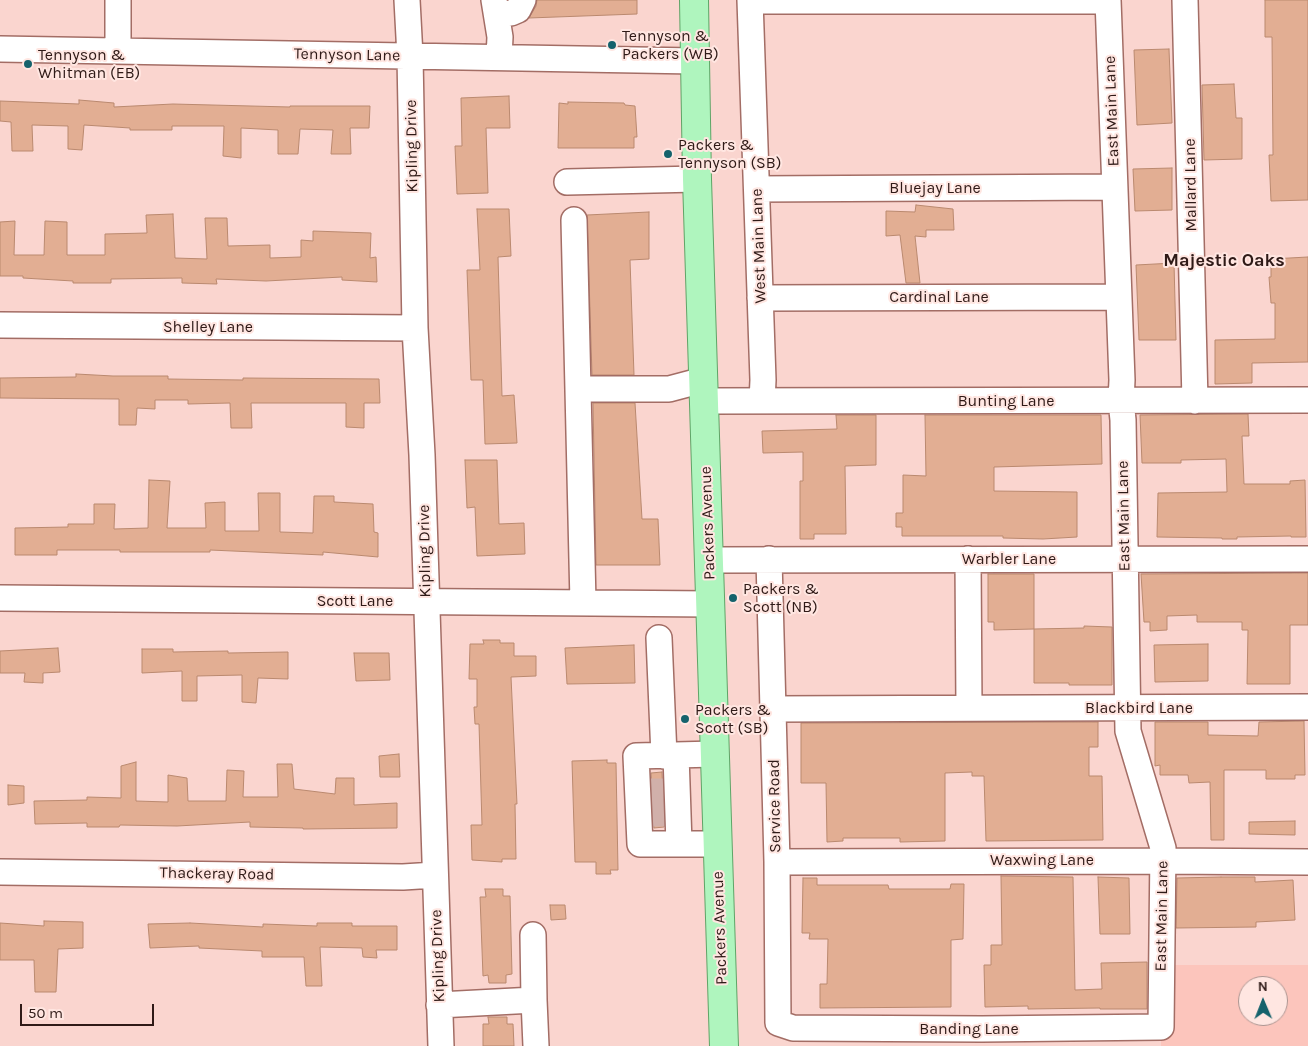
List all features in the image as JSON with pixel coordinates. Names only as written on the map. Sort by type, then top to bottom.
[{"type":"main road","name":"Packers Avenue","points":[[694,0],[697,178],[724,1046]]},
{"type":"street","points":[[118,0],[118,51]]},
{"type":"street","name":"Kipling Drive","points":[[407,0],[410,56],[415,328],[422,455],[441,1046]]},
{"type":"street","points":[[499,57],[500,37],[496,8],[511,13],[518,10],[523,0]]},
{"type":"street","points":[[750,0],[1108,0]]},
{"type":"street","name":"West Main Lane","points":[[750,0],[763,380],[762,401]]},
{"type":"street","name":"East Main Lane","points":[[1108,0],[1121,401],[1124,420],[1128,732],[1164,848],[1161,1027]]},
{"type":"street","name":"Mallard Lane","points":[[1185,0],[1195,401]]},
{"type":"street","name":"Tennyson Lane","points":[[0,48],[695,60]]},
{"type":"street","points":[[567,182],[697,178]]},
{"type":"street","name":"Bluejay Lane","points":[[757,189],[1114,187]]},
{"type":"street","points":[[574,220],[582,603]]},
{"type":"street","name":"Cardinal Lane","points":[[760,298],[1118,297]]},
{"type":"street","name":"Shelley Lane","points":[[0,325],[415,328]]},
{"type":"street","name":"Bunting Lane","points":[[578,389],[704,391],[762,401],[1308,400]]},
{"type":"street","points":[[968,559],[969,708]]},
{"type":"street","name":"Warbler Lane","points":[[709,560],[1308,559]]},
{"type":"street","name":"Service Road","points":[[769,560],[777,862],[778,1023]]},
{"type":"street","name":"Scott Lane","points":[[0,598],[710,604]]},
{"type":"street","points":[[659,638],[670,756],[659,802],[640,844],[717,844]]},
{"type":"street","name":"Blackbird Lane","points":[[774,709],[1308,707]]},
{"type":"street","points":[[679,844],[636,756],[715,754]]},
{"type":"street","name":"Waxwing Lane","points":[[777,862],[1163,860],[1308,862]]},
{"type":"street","name":"Thackeray Road","points":[[0,872],[403,877],[435,875]]},
{"type":"street","points":[[533,935],[536,1046]]},
{"type":"street","points":[[439,1005],[534,1000]]},
{"type":"street","name":"Banding Lane","points":[[778,1023],[793,1028],[982,1029],[1161,1027]]},
{"type":"shaded area","points":[[1162,965],[1308,965],[1308,1046],[1161,1046]]},
{"type":"building","points":[[537,0],[637,0],[637,14],[529,18],[536,6]]},
{"type":"building","points":[[1265,0],[1308,0],[1308,200],[1271,201],[1269,155],[1273,155],[1272,37],[1265,37]]},
{"type":"building","points":[[1169,49],[1172,123],[1137,125],[1134,50]]},
{"type":"building","points":[[1234,84],[1236,118],[1242,118],[1242,159],[1204,160],[1202,85]]},
{"type":"building","points":[[509,96],[510,128],[486,128],[488,193],[457,194],[455,146],[462,146],[461,98]]},
{"type":"building","points":[[79,100],[114,103],[114,107],[173,104],[290,107],[370,106],[369,128],[350,128],[351,154],[331,154],[333,130],[300,129],[298,154],[278,154],[278,130],[241,128],[241,158],[223,156],[224,126],[172,126],[172,130],[130,130],[130,128],[84,125],[82,150],[68,149],[68,126],[32,125],[33,151],[12,151],[11,122],[0,121],[0,101],[79,104]]},
{"type":"building","points":[[568,102],[624,103],[625,105],[635,106],[637,137],[634,137],[634,148],[558,148],[559,103],[568,104]]},
{"type":"building","points":[[1172,168],[1172,210],[1135,211],[1133,169]]},
{"type":"building","points":[[916,205],[953,209],[954,230],[926,230],[926,237],[915,236],[920,283],[906,283],[900,235],[886,236],[886,211],[915,212]]},
{"type":"building","points":[[477,209],[509,209],[511,256],[498,257],[502,396],[514,395],[517,443],[485,444],[483,380],[471,380],[467,270],[480,270]]},
{"type":"building","points":[[649,212],[649,259],[630,260],[634,375],[592,375],[587,215]]},
{"type":"building","points":[[173,214],[175,258],[207,259],[205,218],[227,218],[228,246],[270,245],[270,258],[301,257],[301,240],[313,241],[313,231],[371,233],[370,258],[376,257],[377,282],[342,280],[342,277],[266,281],[216,279],[217,284],[182,283],[182,278],[111,279],[111,283],[73,283],[73,281],[23,278],[23,276],[0,276],[0,222],[15,221],[14,255],[44,255],[45,221],[67,222],[67,255],[105,255],[105,234],[147,233],[146,215]]},
{"type":"building","points":[[1308,257],[1308,362],[1252,363],[1252,383],[1215,384],[1215,340],[1275,339],[1275,303],[1271,303],[1269,277],[1271,277],[1271,259]]},
{"type":"building","points":[[1174,263],[1176,340],[1139,340],[1136,265]]},
{"type":"building","points":[[76,374],[168,376],[168,379],[379,379],[380,403],[364,403],[364,428],[346,427],[346,403],[251,403],[252,428],[231,428],[230,403],[188,404],[188,400],[155,400],[155,409],[137,408],[136,425],[119,425],[119,399],[0,398],[0,378],[76,377]]},
{"type":"building","points":[[593,403],[635,403],[642,519],[658,519],[660,565],[596,565]]},
{"type":"building","points":[[1248,414],[1249,436],[1242,436],[1244,484],[1290,484],[1290,481],[1305,480],[1306,537],[1237,537],[1237,539],[1222,539],[1157,537],[1158,493],[1227,492],[1226,459],[1181,460],[1181,463],[1142,463],[1140,415]]},
{"type":"building","points":[[836,415],[876,415],[876,465],[845,466],[846,534],[814,534],[814,539],[800,539],[800,481],[803,481],[803,452],[763,453],[762,431],[837,429]]},
{"type":"building","points":[[925,415],[1101,415],[1102,464],[994,467],[994,491],[1077,492],[1077,537],[1043,539],[1003,538],[1003,536],[902,536],[902,527],[896,527],[896,513],[903,513],[903,475],[926,476]]},
{"type":"building","points":[[465,460],[497,460],[499,524],[524,523],[525,554],[477,556],[475,507],[467,508]]},
{"type":"building","points":[[149,480],[170,481],[167,528],[206,528],[205,503],[225,502],[225,531],[259,531],[258,493],[280,493],[280,532],[313,533],[314,496],[334,496],[334,502],[373,504],[374,532],[378,533],[378,557],[323,552],[323,555],[210,550],[210,552],[120,552],[120,550],[57,550],[57,555],[15,555],[15,528],[68,527],[68,524],[94,524],[94,504],[115,504],[114,529],[148,528]]},
{"type":"building","points":[[1308,573],[1308,625],[1290,625],[1290,684],[1247,684],[1248,630],[1242,630],[1242,622],[1197,622],[1197,615],[1167,616],[1167,630],[1150,631],[1150,622],[1144,622],[1141,574]]},
{"type":"building","points":[[988,574],[1034,574],[1034,629],[994,630],[994,622],[988,622]]},
{"type":"building","points":[[1084,626],[1112,627],[1112,685],[1034,683],[1034,629],[1084,628]]},
{"type":"building","points":[[483,640],[500,640],[500,643],[514,643],[514,656],[536,656],[536,676],[511,677],[517,804],[515,804],[516,859],[502,859],[502,862],[472,860],[471,825],[482,825],[479,724],[475,724],[474,707],[477,707],[477,679],[469,679],[470,644],[484,644]]},
{"type":"building","points":[[1208,644],[1208,681],[1155,682],[1154,645]]},
{"type":"building","points":[[634,645],[635,683],[567,684],[565,648]]},
{"type":"building","points":[[58,648],[60,672],[43,673],[43,683],[24,682],[25,673],[0,673],[0,651]]},
{"type":"building","points":[[142,649],[173,649],[173,652],[288,652],[288,679],[258,678],[256,703],[242,702],[242,675],[197,676],[197,701],[182,701],[182,671],[142,673]]},
{"type":"building","points":[[354,653],[389,653],[390,680],[356,681]]},
{"type":"building","points":[[1304,721],[1305,775],[1295,775],[1295,779],[1266,779],[1266,770],[1224,770],[1224,840],[1211,840],[1210,782],[1189,783],[1188,775],[1160,775],[1160,765],[1155,766],[1155,722],[1208,722],[1208,735],[1258,736],[1259,722]]},
{"type":"building","points":[[1098,722],[1098,747],[1089,747],[1089,776],[1102,776],[1103,840],[986,841],[984,776],[972,776],[972,772],[945,773],[945,841],[900,842],[900,838],[843,838],[843,841],[827,842],[826,783],[801,783],[801,723]]},
{"type":"building","points":[[399,754],[400,777],[380,777],[379,756]]},
{"type":"building","points":[[607,760],[607,763],[616,763],[618,870],[610,870],[611,874],[596,874],[596,862],[575,862],[572,761]]},
{"type":"building","points":[[136,762],[136,801],[168,802],[168,775],[187,778],[188,801],[226,801],[227,770],[244,771],[243,797],[278,797],[277,764],[292,764],[294,789],[335,794],[336,778],[354,778],[354,805],[397,803],[397,828],[303,829],[250,827],[250,822],[177,826],[120,825],[119,827],[87,827],[87,823],[35,824],[34,801],[87,800],[87,797],[121,798],[121,766]]},
{"type":"building","points":[[662,772],[664,827],[654,828],[651,773]]},
{"type":"building","points":[[8,785],[24,786],[24,803],[8,805]]},
{"type":"building","points":[[1295,821],[1295,835],[1249,834],[1249,822]]},
{"type":"building","points":[[1001,876],[1073,877],[1075,990],[1102,989],[1101,963],[1147,962],[1147,1009],[1028,1009],[1028,1006],[985,1007],[984,965],[991,965],[991,945],[1002,945]]},
{"type":"building","points":[[1098,877],[1129,878],[1130,934],[1100,934]]},
{"type":"building","points":[[1255,877],[1255,882],[1293,880],[1295,920],[1256,922],[1256,927],[1176,928],[1177,878]]},
{"type":"building","points":[[803,878],[817,878],[817,885],[888,885],[889,889],[950,889],[951,884],[964,884],[963,939],[951,940],[951,1007],[820,1008],[820,984],[827,984],[828,939],[809,939],[810,933],[802,933]]},
{"type":"building","points":[[485,889],[503,889],[503,896],[510,896],[512,974],[506,975],[506,983],[489,983],[488,975],[483,976],[480,897],[486,897]]},
{"type":"building","points":[[550,905],[565,905],[566,919],[551,920]]},
{"type":"building","points":[[44,921],[83,922],[83,948],[58,949],[56,992],[35,992],[34,960],[0,960],[0,923],[44,926]]},
{"type":"building","points":[[190,923],[263,927],[263,924],[317,926],[317,923],[352,923],[352,926],[397,926],[397,950],[376,950],[377,958],[363,957],[362,948],[320,947],[322,986],[306,986],[304,957],[262,957],[262,951],[199,948],[199,946],[150,948],[148,924]]},
{"type":"building","points":[[488,1017],[507,1017],[507,1024],[513,1024],[514,1046],[483,1046],[483,1024],[489,1024]]},
{"type":"tunnel","points":[[649,791],[671,791]]},
{"type":"tunnel","points":[[650,814],[671,814]]},
{"type":"place","name":"Tennyson & Packers (WB)","points":[[612,45]]},
{"type":"place","name":"Tennyson & Whitman (EB)","points":[[28,64]]},
{"type":"place","name":"Packers & Tennyson (SB)","points":[[668,154]]},
{"type":"place","name":"Packers & Scott (NB)","points":[[733,598]]},
{"type":"place","name":"Packers & Scott (SB)","points":[[685,719]]},
{"type":"district","name":"Majestic Oaks","points":[[1224,261]]}]
